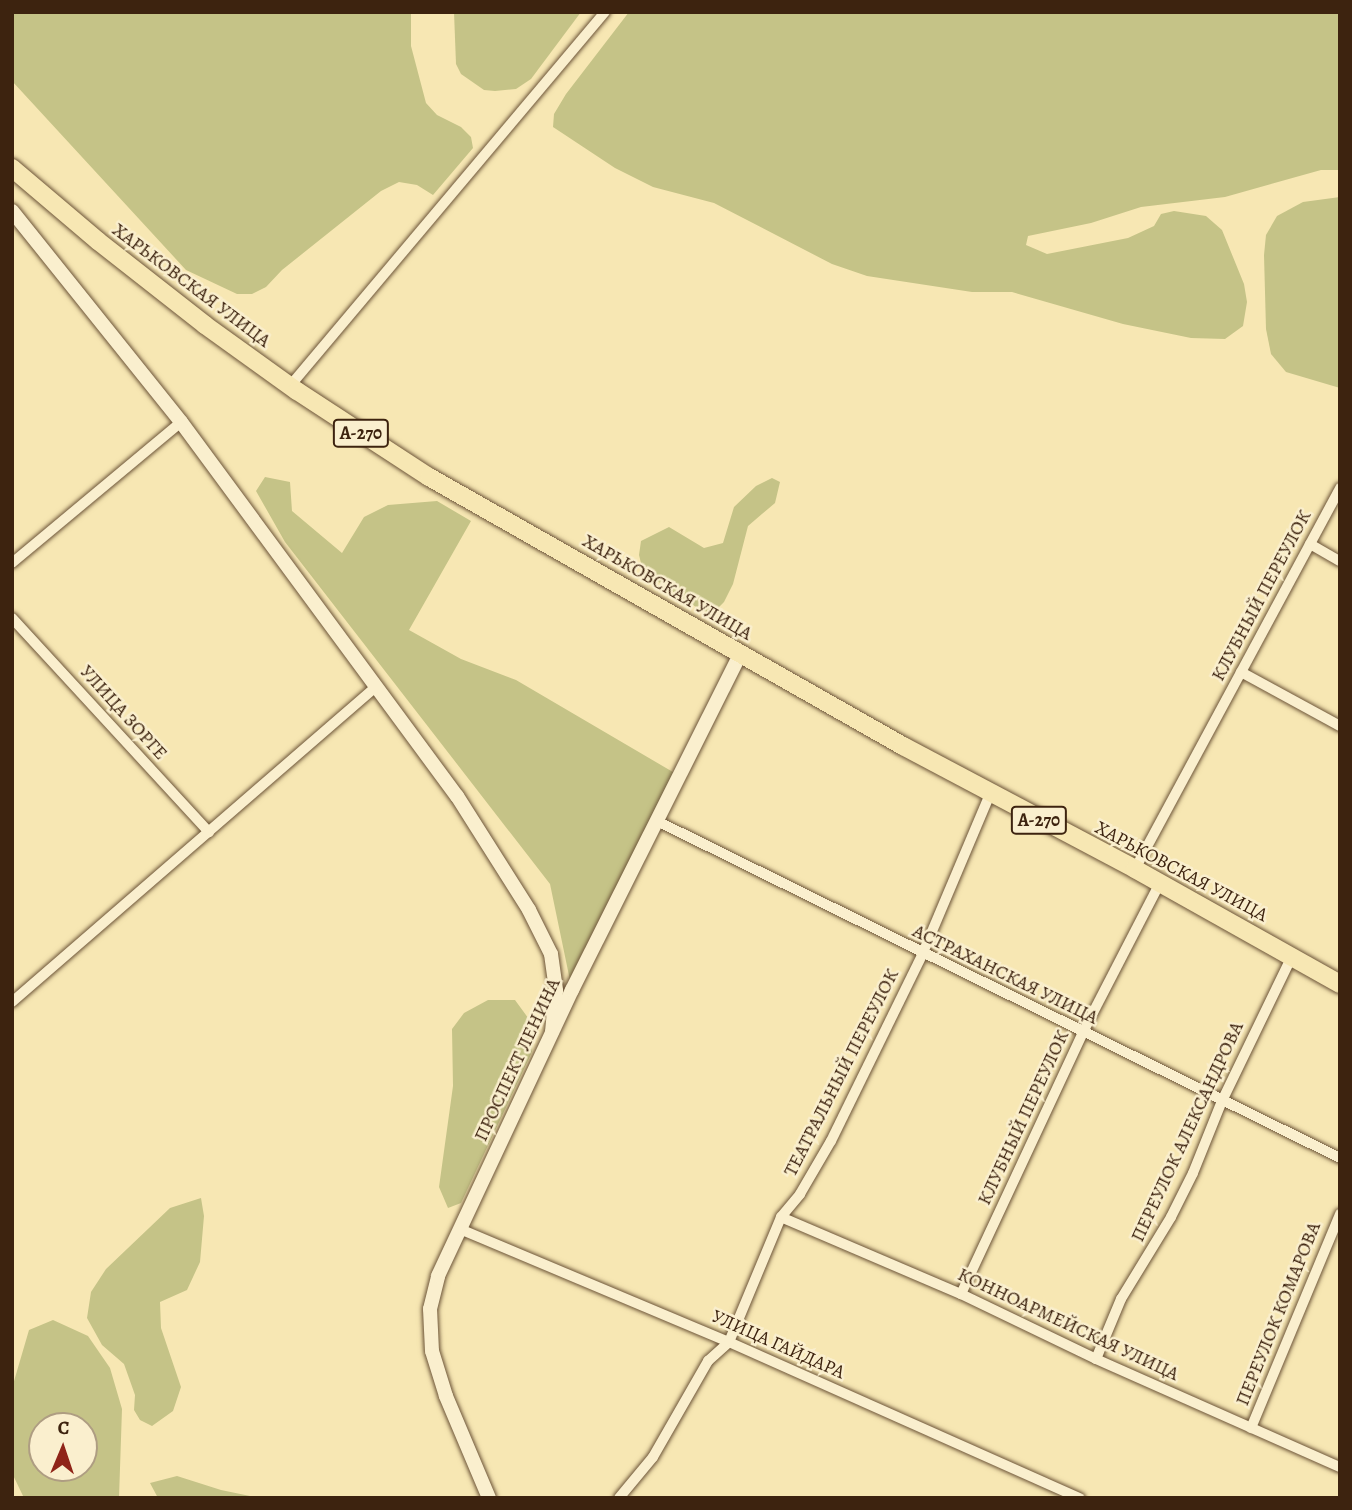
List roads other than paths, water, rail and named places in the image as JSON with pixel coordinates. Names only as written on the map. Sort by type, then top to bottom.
[{"type":"highway","name":"ХАРЬКОВСКАЯ УЛИЦА","points":[[12,168],[98,241],[290,386],[429,477],[990,794],[1135,869],[1340,984]]},
{"type":"main road","points":[[12,211],[181,422],[457,796],[534,921],[551,954],[556,991],[552,1032]]},
{"type":"main road","name":"ПРОСПЕКТ ЛЕНИНА","points":[[489,1498],[446,1396],[432,1351],[430,1309],[438,1276],[552,1032],[740,654]]},
{"type":"street","points":[[290,386],[605,12]]},
{"type":"street","points":[[12,563],[181,422]]},
{"type":"street","name":"КЛУБНЫЙ ПЕРЕУЛОК","points":[[1135,869],[1340,488]]},
{"type":"street","points":[[1310,544],[1340,561]]},
{"type":"street","name":"УЛИЦА ЗОРГЕ","points":[[12,618],[209,832]]},
{"type":"street","points":[[1241,672],[1340,726]]},
{"type":"street","points":[[12,1002],[377,687]]},
{"type":"street","name":"ТЕАТРАЛЬНЫЙ ПЕРЕУЛОК","points":[[619,1498],[653,1457],[708,1362],[729,1342],[781,1217],[800,1194],[831,1141],[922,955],[990,794]]},
{"type":"street","name":"АСТРАХАНСКАЯ УЛИЦА","points":[[657,821],[922,955],[1340,1158]]},
{"type":"street","name":"КЛУБНЫЙ ПЕРЕУЛОК","points":[[961,1294],[1083,1032],[1160,883]]},
{"type":"street","name":"ПЕРЕУЛОК АЛЕКСАНДРОВА","points":[[1096,1359],[1121,1299],[1171,1217],[1193,1173],[1222,1101],[1292,956]]},
{"type":"street","name":"ПЕРЕУЛОК КОМАРОВА","points":[[1251,1428],[1340,1214]]},
{"type":"street","name":"КОННОАРМЕЙСКАЯ УЛИЦА","points":[[781,1217],[961,1294],[1096,1359],[1340,1467]]},
{"type":"street","name":"УЛИЦА ГАЙДАРА","points":[[460,1229],[729,1342],[1080,1498]]}]
